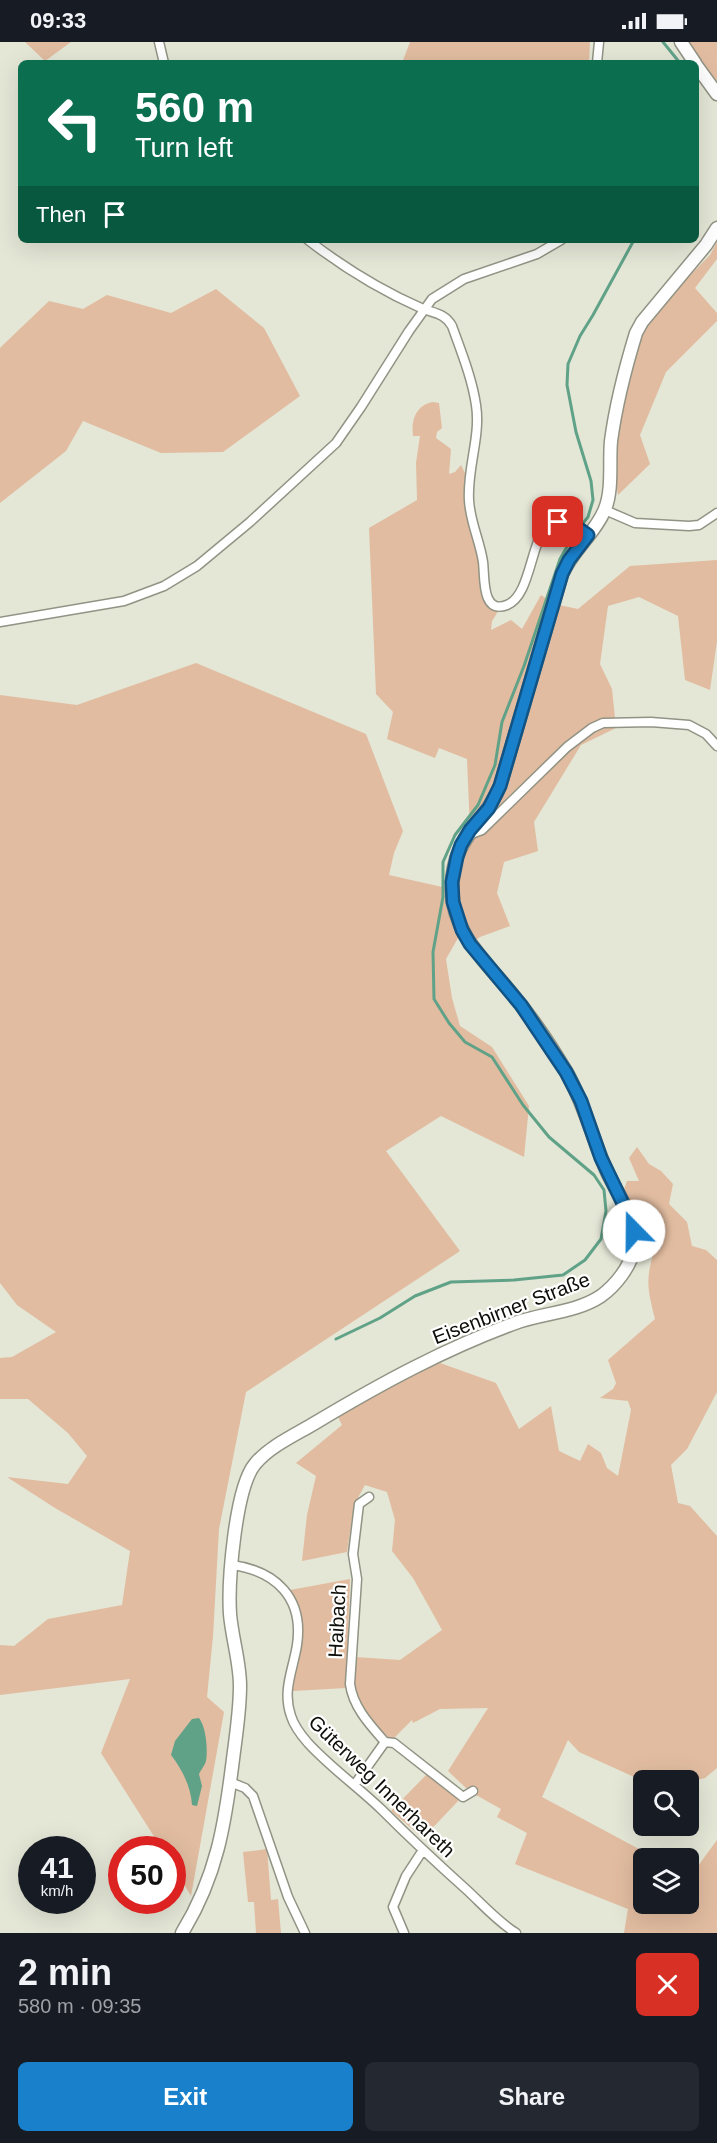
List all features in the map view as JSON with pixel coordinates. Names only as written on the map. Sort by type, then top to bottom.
[{"type":"main road","points":[[681,42],[692,60]]},
{"type":"main road","points":[[699,69],[717,94]]},
{"type":"main road","name":"Eisenbirner Straße","points":[[182,1933],[215,1864],[223,1831],[240,1683],[230,1616],[232,1565],[237,1517],[244,1484],[255,1464],[264,1455],[403,1372],[516,1323],[599,1297],[620,1278],[632,1257],[635,1238],[630,1218],[601,1158],[574,1086],[548,1043],[477,953],[462,930],[456,914],[452,889],[461,845],[495,797],[562,574],[582,531],[605,510],[608,500],[609,463],[615,410],[636,333],[642,322],[706,245],[717,228]]},
{"type":"street","points":[[159,42],[163,60]]},
{"type":"street","points":[[597,60],[599,42]]},
{"type":"street","points":[[312,243],[355,275],[449,320],[473,391],[477,417],[469,500],[474,531],[483,562],[484,586],[491,602],[495,606],[502,606],[510,604],[519,596],[525,584],[538,539],[547,527],[558,522],[582,531]]},
{"type":"street","points":[[0,622],[124,602],[164,586],[197,566],[242,529],[336,443],[424,309],[439,294],[464,279],[537,254],[556,243]]},
{"type":"street","points":[[605,510],[635,522],[689,526],[699,525],[717,513]]},
{"type":"street","points":[[470,830],[474,833],[482,830],[567,747],[592,728],[603,723],[622,721],[689,725],[706,734],[717,746]]},
{"type":"street","name":"Haibach","points":[[369,1497],[359,1503],[354,1554],[357,1579],[350,1684],[353,1698],[358,1708],[385,1742],[400,1746],[463,1797],[473,1791]]},
{"type":"street","name":"Güterweg Innerhareth","points":[[232,1565],[260,1571],[274,1579],[287,1592],[296,1616],[298,1637],[288,1679],[287,1697],[290,1714],[299,1733],[501,1922],[516,1933]]},
{"type":"street","points":[[355,1784],[385,1742]]},
{"type":"street","points":[[230,1782],[245,1788],[253,1796],[288,1897],[305,1933]]},
{"type":"street","points":[[404,1933],[393,1907],[406,1876],[423,1850]]},
{"type":"shaded area","points":[[25,42],[71,42],[46,60]]},
{"type":"shaded area","points":[[410,42],[590,42],[589,60],[403,60]]},
{"type":"shaded area","points":[[687,42],[717,42],[717,86]]},
{"type":"shaded area","points":[[717,242],[717,259],[695,288],[717,313],[717,321],[666,372],[640,435],[650,464],[618,495],[613,465],[617,420],[640,334],[659,307],[710,255]]},
{"type":"shaded area","points":[[216,289],[264,328],[300,396],[223,452],[161,453],[83,421],[66,451],[0,503],[0,348],[3,345],[49,301],[83,309],[107,295],[171,313]]},
{"type":"shaded area","points":[[439,403],[442,428],[437,432],[436,438],[451,449],[449,474],[455,472],[461,465],[468,479],[490,599],[502,605],[492,621],[491,630],[511,620],[522,629],[541,595],[554,604],[578,609],[630,566],[717,560],[717,641],[710,690],[685,680],[678,616],[639,597],[608,606],[600,664],[612,689],[616,728],[581,745],[534,822],[538,851],[504,862],[497,893],[510,926],[480,937],[470,944],[462,931],[446,959],[452,998],[460,1026],[492,1047],[529,1106],[524,1157],[441,1116],[386,1151],[460,1251],[246,1392],[219,1529],[207,1697],[224,1712],[191,1896],[186,1888],[186,1836],[154,1836],[101,1753],[130,1679],[0,1695],[0,1645],[14,1646],[48,1619],[122,1605],[130,1551],[55,1508],[7,1477],[68,1484],[87,1456],[68,1433],[28,1399],[0,1399],[0,1358],[12,1357],[56,1332],[17,1305],[0,1283],[0,695],[77,705],[196,663],[366,734],[403,831],[394,853],[389,875],[451,889],[470,830],[467,759],[439,748],[435,758],[387,739],[393,712],[376,694],[369,528],[417,500],[416,463],[420,436],[413,436],[413,424],[416,414],[422,406]]},
{"type":"shaded area","points":[[637,1147],[649,1164],[661,1171],[673,1184],[669,1204],[687,1222],[692,1246],[706,1250],[717,1260],[717,1392],[687,1449],[671,1465],[678,1503],[690,1506],[717,1536],[717,1768],[705,1778],[699,1780],[699,1770],[633,1770],[633,1776],[579,1752],[568,1740],[542,1797],[637,1848],[633,1848],[633,1914],[699,1914],[699,1865],[717,1840],[717,1933],[624,1933],[628,1909],[515,1864],[527,1833],[497,1817],[501,1809],[476,1795],[479,1790],[474,1786],[467,1789],[448,1771],[488,1708],[440,1709],[413,1723],[412,1720],[393,1739],[380,1734],[362,1707],[353,1688],[355,1657],[400,1660],[442,1630],[413,1578],[392,1551],[395,1520],[387,1492],[365,1485],[354,1505],[347,1552],[302,1561],[307,1515],[316,1476],[296,1463],[342,1425],[338,1417],[410,1375],[440,1363],[496,1383],[519,1429],[551,1406],[559,1451],[580,1461],[588,1444],[601,1453],[607,1468],[618,1476],[631,1410],[628,1401],[600,1398],[613,1389],[616,1383],[608,1360],[655,1319],[648,1283],[656,1246],[642,1243],[623,1192],[627,1181],[639,1181],[629,1158]]},
{"type":"shaded area","points":[[350,1579],[346,1688],[293,1691],[297,1609],[290,1590]]},
{"type":"shaded area","points":[[199,1718],[205,1732],[207,1750],[205,1763],[199,1774],[202,1786],[197,1806],[192,1805],[185,1778],[171,1755],[175,1741],[192,1719]]},
{"type":"shaded area","points":[[427,1774],[459,1800],[423,1838],[391,1811]]},
{"type":"shaded area","points":[[267,1849],[271,1900],[278,1899],[281,1933],[256,1933],[254,1902],[248,1902],[243,1852]]},
{"type":"waterway","points":[[663,42],[678,60]]},
{"type":"waterway","points":[[336,1339],[380,1318],[415,1296],[451,1282],[514,1280],[563,1275],[585,1260],[601,1239],[606,1211],[604,1190],[594,1175],[549,1137],[523,1105],[492,1057],[465,1042],[449,1023],[434,999],[433,952],[443,897],[443,862],[455,835],[478,805],[495,765],[502,722],[524,666],[560,559],[575,533],[588,517],[593,500],[591,481],[576,432],[567,385],[568,364],[580,336],[632,243]]},
{"type":"route","points":[[558,522],[574,525],[588,535],[569,560],[562,574],[500,786],[489,808],[470,830],[461,845],[452,882],[453,902],[462,930],[470,944],[521,1005],[566,1072],[581,1101],[601,1158],[634,1231]]}]
